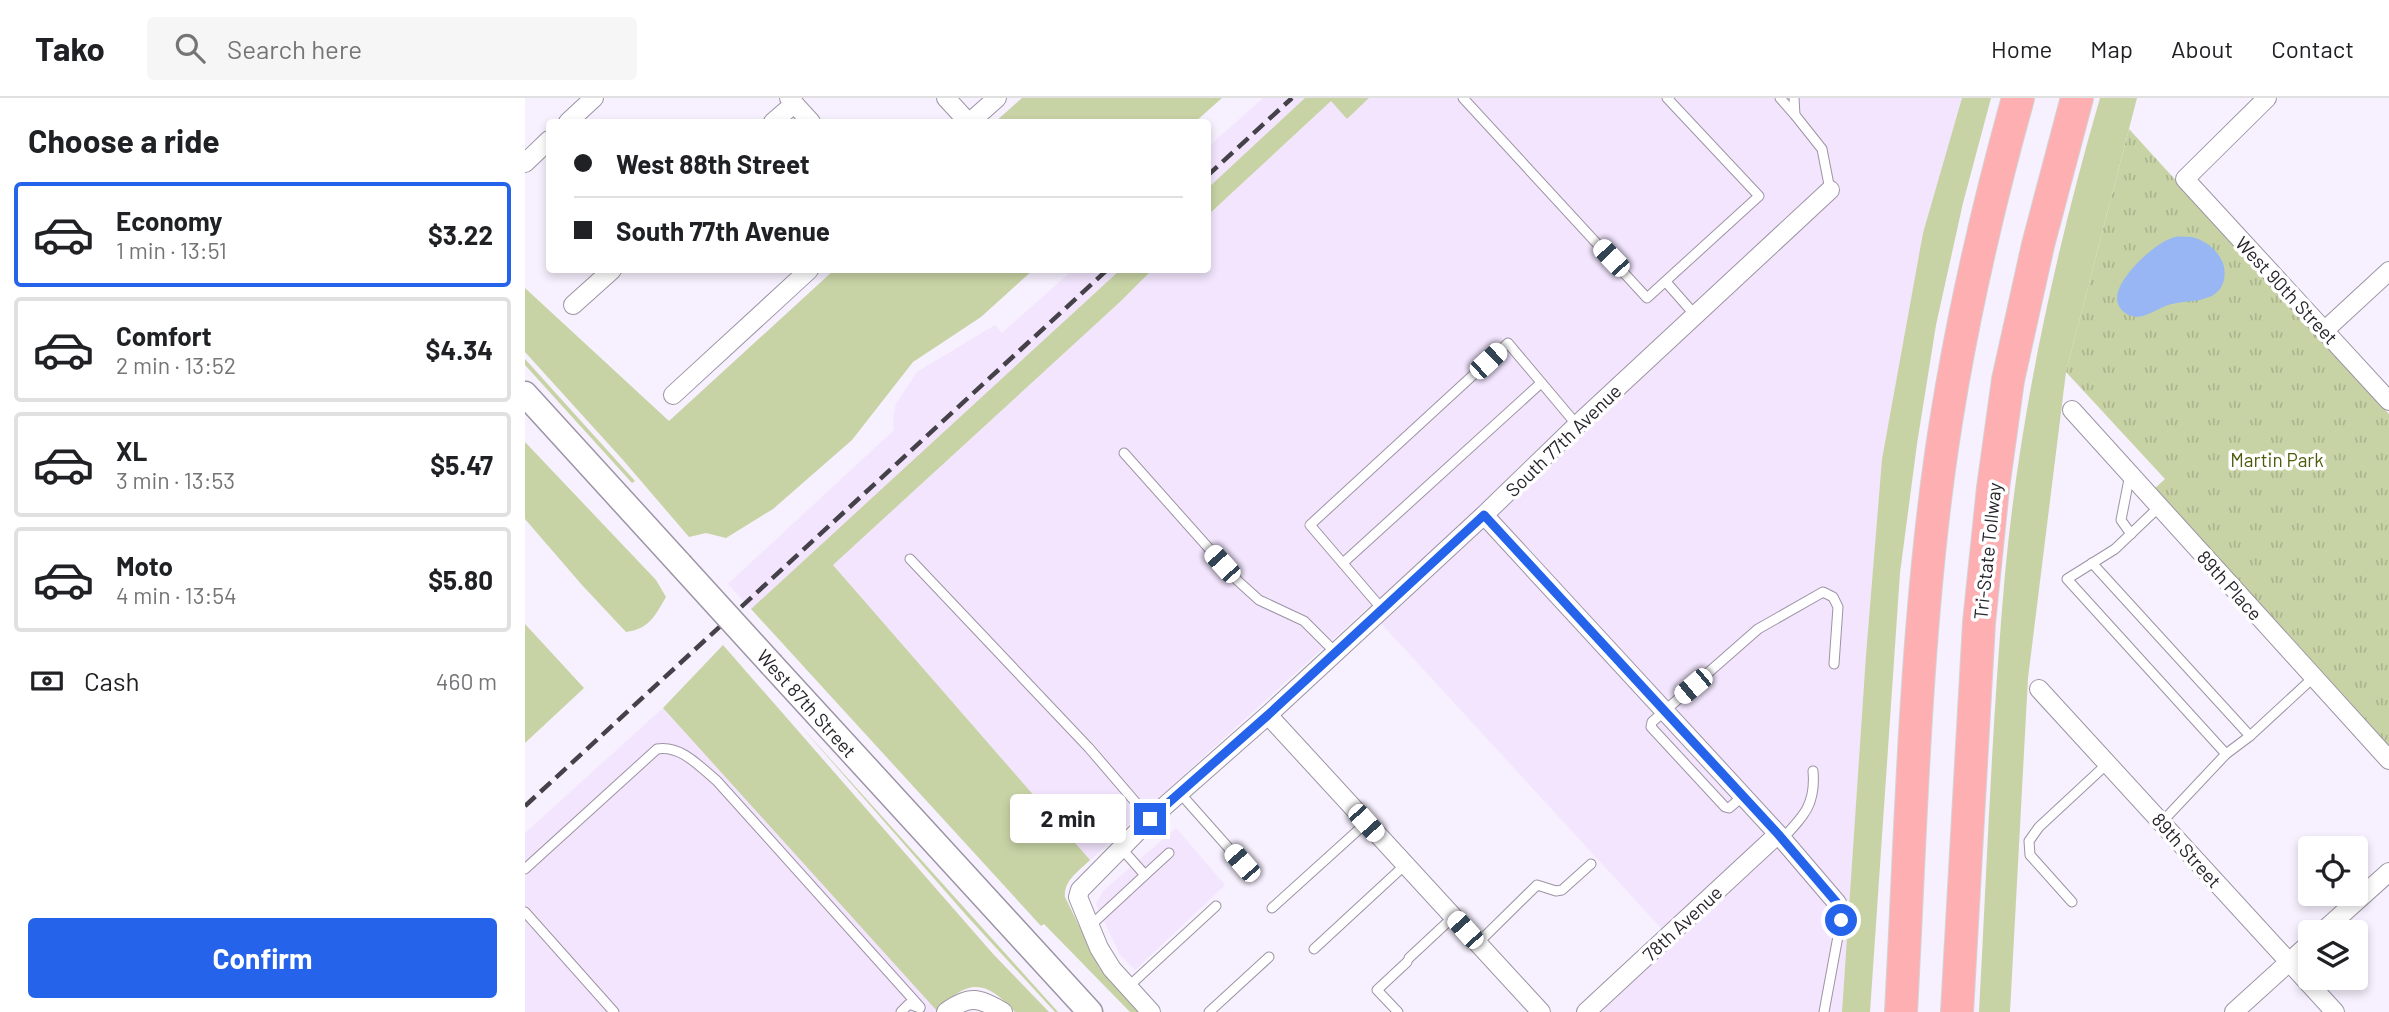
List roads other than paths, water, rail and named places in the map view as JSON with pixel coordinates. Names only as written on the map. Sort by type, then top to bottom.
[{"type":"highway","points":[[1901,1012],[1917,700],[1933,516],[1954,378],[1981,240],[2018,98]]},
{"type":"highway","name":"Tri-State Tollway","points":[[1957,1012],[1979,623],[1995,475],[2008,380],[2042,232],[2077,98]]},
{"type":"main road","name":"West 87th Street","points":[[525,394],[1090,1012]]},
{"type":"street","points":[[571,119],[594,98]]},
{"type":"street","points":[[947,98],[966,119]]},
{"type":"street","points":[[972,119],[997,98]]},
{"type":"street","name":"West 90th Street","points":[[2267,98],[2185,179],[2389,401]]},
{"type":"street","points":[[776,119],[791,101],[808,119]]},
{"type":"street","points":[[525,163],[546,143]]},
{"type":"street","name":"South 77th Avenue","points":[[1089,927],[1078,897],[1080,890],[1150,819],[1383,609],[1830,190]]},
{"type":"street","points":[[2324,331],[2389,271]]},
{"type":"street","points":[[573,305],[609,273]]},
{"type":"street","points":[[673,395],[806,273]]},
{"type":"street","name":"89th Place","points":[[2072,410],[2389,760]]},
{"type":"street","points":[[1484,515],[1780,836],[1837,903]]},
{"type":"street","name":"89th Street","points":[[2039,689],[2335,1012]]},
{"type":"street","points":[[1268,715],[1541,1012]]},
{"type":"street","name":"78th Avenue","points":[[1586,1012],[1780,836]]},
{"type":"street","points":[[2335,920],[2389,872]]},
{"type":"street","points":[[1089,927],[1112,969],[1151,1012]]},
{"type":"street","points":[[2234,1012],[2298,954]]},
{"type":"street","points":[[946,1012],[961,1000],[984,1001],[1003,1012]]},
{"type":"lane","points":[[1464,98],[1647,298],[1759,196],[1667,98]]},
{"type":"lane","points":[[1780,98],[1822,149],[1830,190]]},
{"type":"lane","points":[[1794,98],[1795,115]]},
{"type":"lane","points":[[1666,282],[1695,315]]},
{"type":"lane","points":[[1383,609],[1310,525],[1508,343],[1577,425]]},
{"type":"lane","points":[[1343,563],[1541,383]]},
{"type":"lane","points":[[1124,453],[1238,581],[1259,600],[1304,621],[1335,652]]},
{"type":"lane","points":[[2130,474],[2121,520],[2131,534]]},
{"type":"lane","points":[[2159,507],[2115,549],[2067,579],[2226,754]]},
{"type":"lane","points":[[910,559],[1089,748],[1150,819]]},
{"type":"lane","points":[[2092,563],[2250,736]]},
{"type":"lane","points":[[1742,797],[1729,808],[1725,807],[1651,727],[1652,722],[1758,629],[1823,592],[1833,597],[1838,607],[1834,664]]},
{"type":"lane","points":[[2162,822],[2226,754],[2250,736],[2314,677]]},
{"type":"lane","points":[[1679,758],[1695,744]]},
{"type":"lane","points":[[525,869],[657,749],[667,747],[686,755],[717,781],[922,1010]]},
{"type":"lane","points":[[2072,902],[2030,855],[2029,841],[2039,827],[2108,763]]},
{"type":"lane","points":[[1780,836],[1805,814],[1815,789],[1814,771]]},
{"type":"lane","points":[[1179,792],[1242,863]]},
{"type":"lane","points":[[1272,908],[1366,823]]},
{"type":"lane","points":[[1122,849],[1145,875]]},
{"type":"lane","points":[[1089,927],[1169,853]]},
{"type":"lane","points":[[1478,943],[1537,885],[1556,891],[1562,890],[1591,864]]},
{"type":"lane","points":[[1314,949],[1405,865]]},
{"type":"lane","points":[[1824,1012],[1841,920],[1837,903]]},
{"type":"lane","points":[[1128,987],[1216,906]]},
{"type":"lane","points":[[525,912],[614,1012]]},
{"type":"lane","points":[[1398,1012],[1377,990],[1453,917]]},
{"type":"lane","points":[[1209,1012],[1269,957]]},
{"type":"lane","points":[[901,1012],[909,1004],[922,1010]]},
{"type":"water","points":[[2192,237],[2209,245],[2222,261],[2225,275],[2221,288],[2201,300],[2168,305],[2143,316],[2132,316],[2123,312],[2118,303],[2118,292],[2133,267],[2150,251],[2168,240]]},
{"type":"railway","points":[[1211,172],[1292,98]]},
{"type":"railway","points":[[525,806],[1104,273]]},
{"type":"park label","name":"Martin Park","points":[[2277,459]]}]
